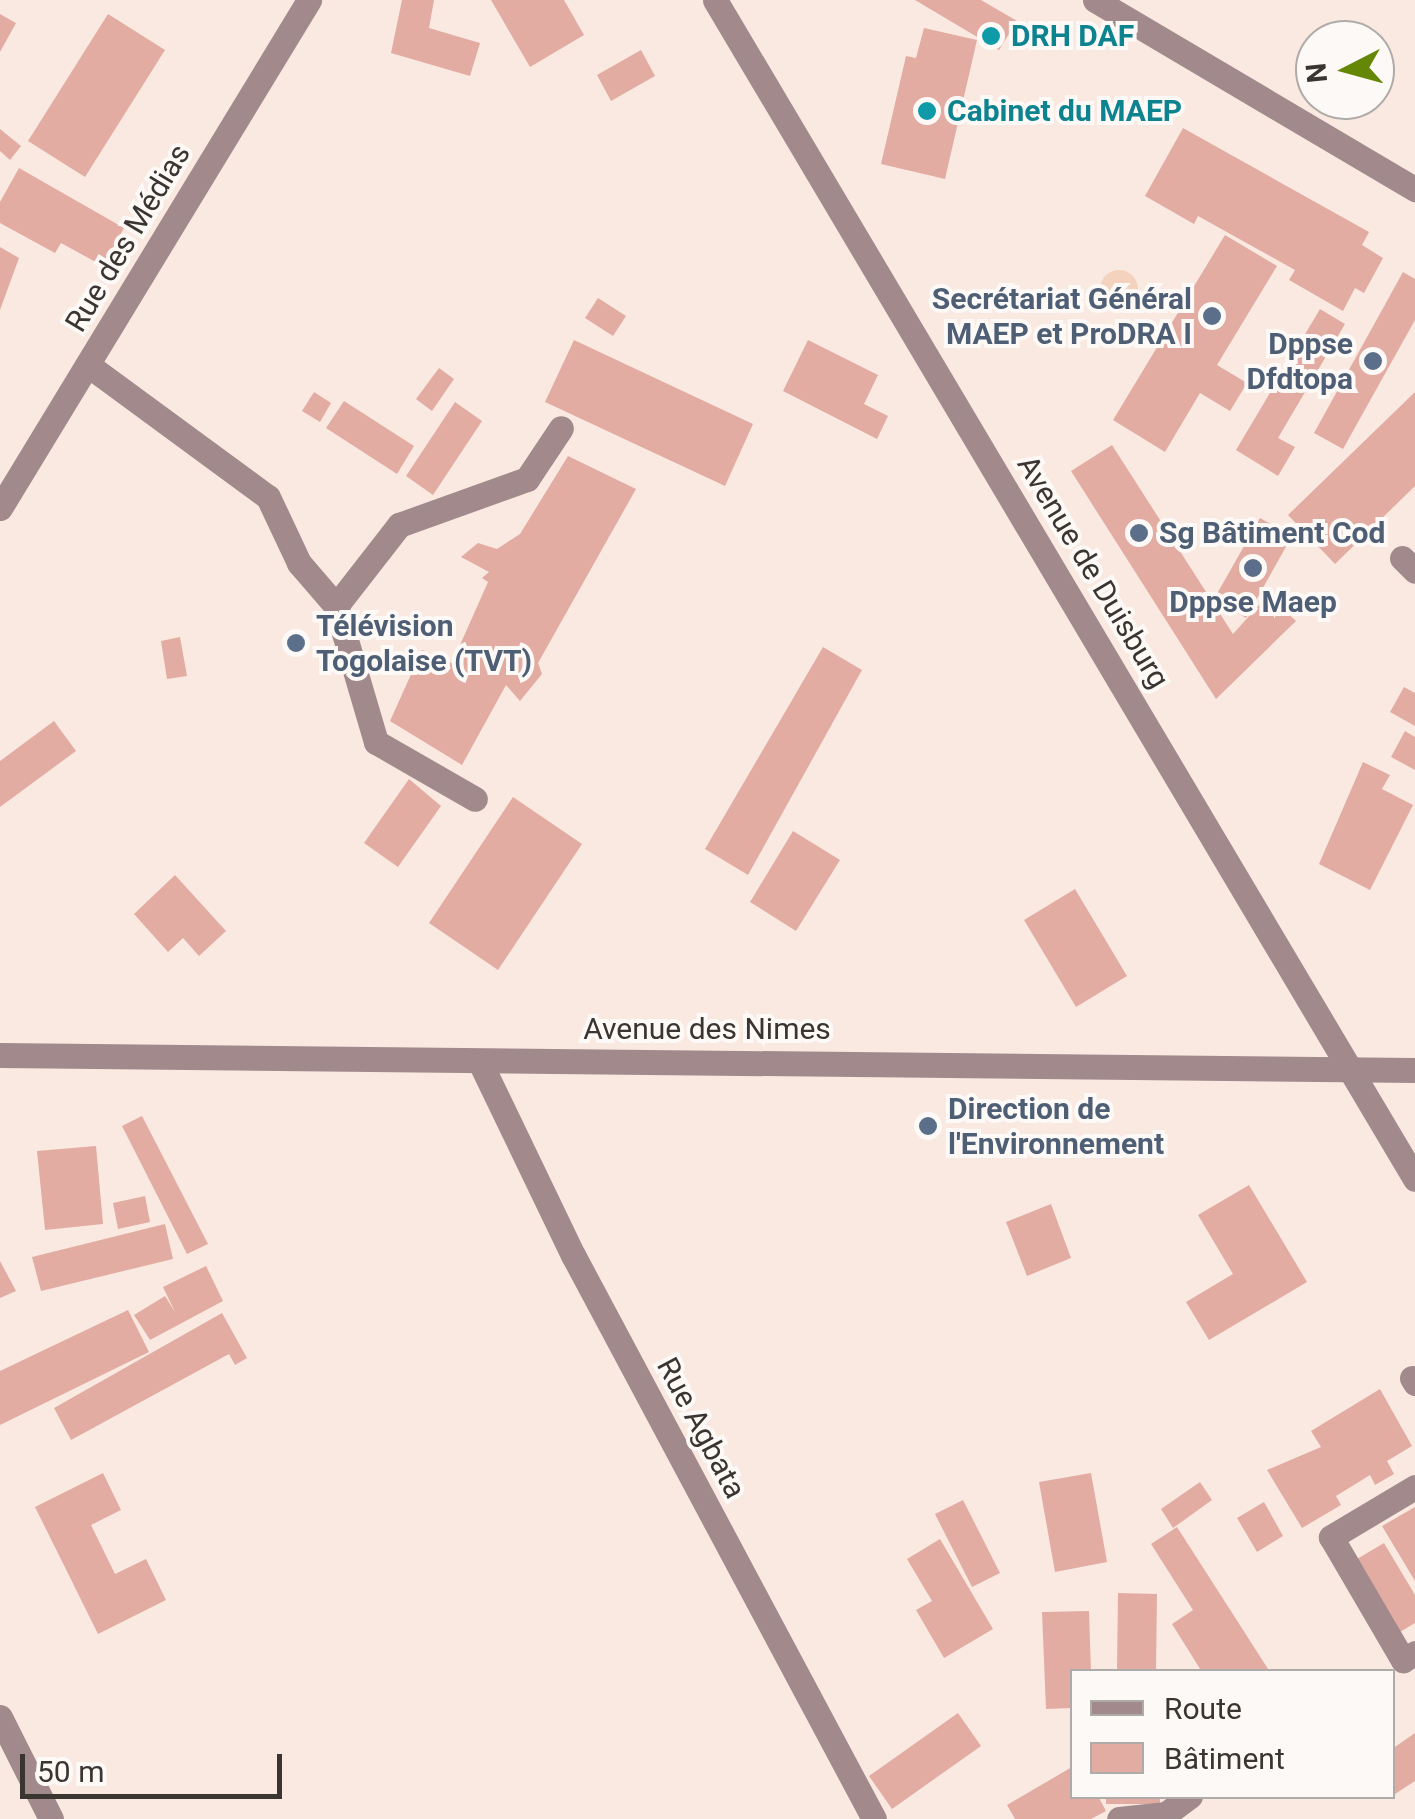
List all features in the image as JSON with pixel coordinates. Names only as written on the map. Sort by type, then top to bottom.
[{"type":"street","name":"Rue des Médias","points":[[0,508],[309,0]]},
{"type":"street","name":"Avenue de Duisburg","points":[[715,0],[1415,1178]]},
{"type":"street","points":[[1094,0],[1415,189]]},
{"type":"street","points":[[88,365],[268,497],[299,562],[336,606],[376,742],[475,799]]},
{"type":"street","points":[[336,606],[399,525],[527,479],[562,428]]},
{"type":"street","name":"Avenue des Nimes","points":[[0,1055],[480,1062],[1349,1065],[1415,1070]]},
{"type":"street","name":"Rue Agbata","points":[[480,1062],[573,1255],[874,1819]]},
{"type":"street","points":[[1401,1661],[1331,1537],[1415,1487]]},
{"type":"street","points":[[0,1717],[51,1819]]},
{"type":"street","points":[[1119,1819],[1166,1814],[1186,1799]]},
{"type":"shaded area","points":[[1119,270],[1132,276],[1138,289],[1132,302],[1119,308],[1106,302],[1100,289],[1106,276]]},
{"type":"building","points":[[402,0],[434,0],[429,28],[480,43],[470,76],[391,53]]},
{"type":"building","points":[[491,0],[564,0],[584,35],[530,67]]},
{"type":"building","name":"DRH DAF","points":[[915,0],[981,0],[1017,21],[999,50]]},
{"type":"building","points":[[0,14],[16,23],[0,52]]},
{"type":"building","points":[[108,14],[165,50],[85,177],[28,141]]},
{"type":"building","name":"Cabinet du MAEP","points":[[924,28],[977,40],[945,179],[881,164],[906,56],[916,58]]},
{"type":"building","points":[[641,50],[655,76],[611,101],[597,75]]},
{"type":"building","points":[[1183,128],[1369,232],[1362,245],[1383,258],[1364,293],[1355,288],[1343,311],[1289,280],[1295,270],[1198,216],[1194,224],[1145,196]]},
{"type":"building","points":[[0,129],[21,146],[10,160],[0,151]]},
{"type":"building","points":[[19,168],[124,228],[103,266],[61,243],[55,253],[0,223],[0,202]]},
{"type":"building","name":"Secrétariat Général MAEP et ProDRA I","points":[[1225,235],[1277,266],[1217,365],[1247,383],[1230,411],[1200,393],[1165,452],[1113,420]]},
{"type":"building","points":[[0,247],[19,258],[0,310]]},
{"type":"building","name":"Dppse Dfdtopa","points":[[1403,272],[1415,279],[1415,320],[1343,449],[1314,433]]},
{"type":"building","points":[[598,298],[626,316],[613,336],[585,318]]},
{"type":"building","points":[[1320,309],[1345,324],[1278,438],[1295,447],[1278,476],[1236,450]]},
{"type":"building","points":[[574,340],[753,424],[725,486],[545,402]]},
{"type":"building","points":[[808,340],[878,375],[864,404],[888,416],[877,439],[783,391]]},
{"type":"building","points":[[439,368],[454,379],[432,411],[416,399]]},
{"type":"building","points":[[314,392],[331,403],[320,422],[302,411]]},
{"type":"building","points":[[1415,392],[1415,486],[1335,564],[1288,515]]},
{"type":"building","points":[[344,401],[414,446],[397,474],[326,428]]},
{"type":"building","points":[[455,402],[482,421],[433,495],[406,476]]},
{"type":"building","name":"Sg Bâtiment Cod","points":[[1112,445],[1233,634],[1268,595],[1296,621],[1216,699],[1071,471]]},
{"type":"building","points":[[568,456],[636,489],[538,663],[542,674],[520,701],[506,685],[462,765],[390,721],[422,650],[452,663],[488,582],[482,578],[489,572],[461,557],[478,543],[497,549],[520,534]]},
{"type":"building","name":"Dppse Maep","points":[[1260,518],[1292,536],[1246,618],[1214,599]]},
{"type":"building","points":[[180,637],[187,676],[167,679],[161,641]]},
{"type":"building","points":[[823,647],[862,670],[748,875],[705,849]]},
{"type":"building","points":[[1404,687],[1415,693],[1415,726],[1390,712]]},
{"type":"building","points":[[54,721],[76,751],[0,807],[0,761]]},
{"type":"building","points":[[1405,731],[1415,737],[1415,770],[1391,757]]},
{"type":"building","points":[[1363,762],[1390,775],[1382,789],[1413,805],[1370,890],[1319,864]]},
{"type":"building","points":[[409,779],[441,806],[398,867],[364,843]]},
{"type":"building","points":[[513,797],[582,844],[498,970],[429,923]]},
{"type":"building","points":[[793,831],[840,860],[796,931],[750,902]]},
{"type":"building","points":[[175,875],[226,931],[199,956],[183,938],[168,952],[134,914]]},
{"type":"building","points":[[1075,889],[1127,976],[1076,1007],[1024,920]]},
{"type":"building","points":[[142,1116],[208,1244],[187,1254],[122,1126]]},
{"type":"building","points":[[96,1146],[103,1224],[45,1230],[37,1151]]},
{"type":"building","points":[[1249,1185],[1307,1282],[1209,1340],[1186,1302],[1233,1274],[1198,1215]]},
{"type":"building","points":[[145,1196],[150,1222],[118,1229],[113,1203]]},
{"type":"building","points":[[1051,1204],[1071,1258],[1027,1276],[1006,1222]]},
{"type":"building","points":[[165,1224],[173,1259],[41,1291],[32,1257]]},
{"type":"building","points":[[0,1261],[16,1291],[0,1298]]},
{"type":"building","points":[[206,1266],[223,1301],[150,1340],[134,1315],[165,1296],[175,1312],[163,1287]]},
{"type":"building","points":[[128,1310],[149,1352],[0,1425],[0,1371]]},
{"type":"building","points":[[222,1313],[247,1358],[235,1365],[229,1354],[71,1440],[54,1408]]},
{"type":"building","points":[[1380,1389],[1412,1446],[1387,1461],[1394,1474],[1375,1485],[1370,1475],[1336,1496],[1341,1505],[1302,1528],[1267,1470],[1321,1447],[1311,1431]]},
{"type":"building","points":[[103,1473],[121,1510],[91,1525],[115,1574],[146,1559],[166,1600],[98,1634],[35,1507]]},
{"type":"building","points":[[1091,1473],[1107,1562],[1055,1572],[1039,1482]]},
{"type":"building","points":[[1200,1482],[1212,1500],[1173,1528],[1161,1509]]},
{"type":"building","points":[[963,1500],[1000,1573],[972,1587],[935,1514]]},
{"type":"building","points":[[1264,1502],[1283,1536],[1257,1552],[1237,1518]]},
{"type":"building","points":[[1415,1507],[1415,1581],[1382,1526]]},
{"type":"building","points":[[1177,1527],[1268,1669],[1200,1669],[1172,1624],[1193,1610],[1151,1544]]},
{"type":"building","points":[[940,1539],[993,1629],[944,1658],[916,1610],[932,1601],[907,1559]]},
{"type":"building","points":[[1384,1543],[1415,1595],[1415,1623],[1400,1632],[1357,1559]]},
{"type":"building","points":[[1118,1593],[1157,1594],[1156,1669],[1117,1669]]},
{"type":"building","points":[[1089,1611],[1091,1669],[1070,1669],[1070,1708],[1046,1709],[1042,1612]]},
{"type":"building","points":[[958,1713],[981,1746],[892,1809],[869,1776]]},
{"type":"building","points":[[1415,1733],[1415,1781],[1395,1794],[1395,1747]]},
{"type":"building","points":[[1070,1768],[1070,1799],[1100,1799],[1106,1811],[1091,1819],[1015,1819],[1007,1805]]},
{"type":"building","points":[[1106,1799],[1160,1799],[1160,1804],[1106,1804]]},
{"type":"place","name":"DRH DAF","points":[[991,36]]},
{"type":"place","name":"Cabinet du MAEP","points":[[927,111]]},
{"type":"place","name":"Secrétariat Général MAEP et ProDRA I","points":[[1212,316]]},
{"type":"place","name":"Dppse Dfdtopa","points":[[1373,361]]},
{"type":"place","name":"Sg Bâtiment Cod","points":[[1139,533]]},
{"type":"place","name":"Dppse Maep","points":[[1253,568]]},
{"type":"place","name":"Télévision Togolaise (TVT)","points":[[296,643]]},
{"type":"place","name":"Direction de l'Environnement","points":[[928,1126]]}]
